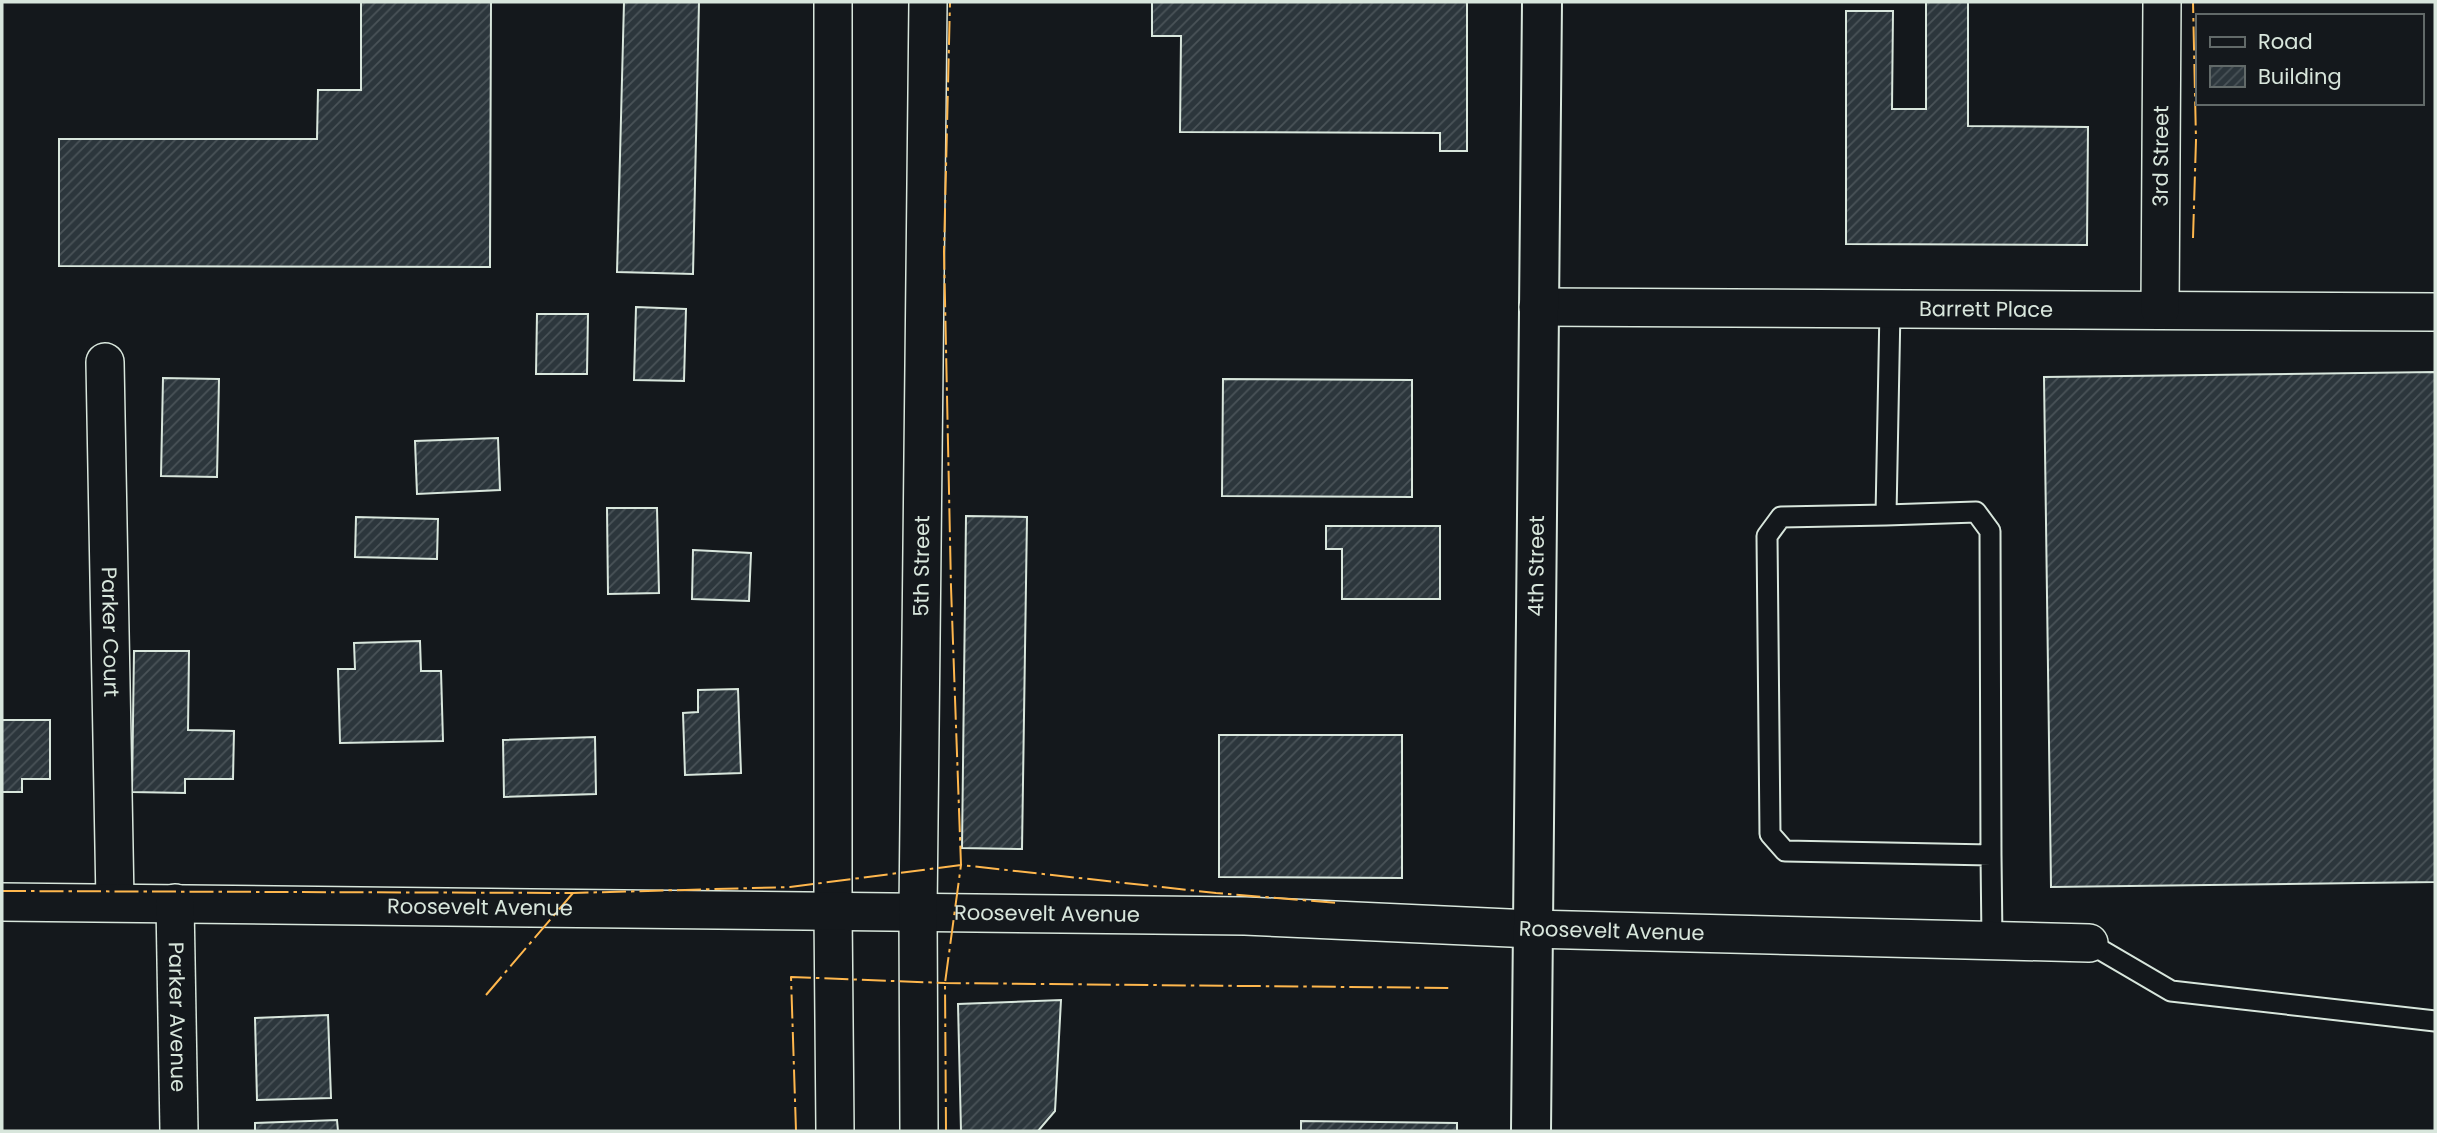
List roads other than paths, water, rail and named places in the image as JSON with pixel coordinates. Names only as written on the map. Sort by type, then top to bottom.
[{"type":"main road","name":"4th Street","points":[[1531,1131],[1542,2]]},
{"type":"street","points":[[833,2],[835,1131]]},
{"type":"street","name":"5th Street","points":[[919,1131],[918,912],[928,2]]},
{"type":"street","name":"3rd Street","points":[[2160,310],[2162,2]]},
{"type":"street","name":"Barrett Place","points":[[1538,307],[2435,312]]},
{"type":"street","name":"Parker Court","points":[[105,362],[115,901]]},
{"type":"street","name":"Roosevelt Avenue","points":[[2,902],[115,901],[1245,916],[1531,929],[2090,943]]},
{"type":"street","name":"Parker Avenue","points":[[175,903],[179,1131]]},
{"type":"lane","points":[[1886,514],[1890,309]]},
{"type":"lane","points":[[1991,855],[1784,851],[1770,834],[1767,536],[1781,517],[1976,512],[1990,531],[1992,941]]},
{"type":"lane","points":[[2090,943],[2171,991],[2435,1021]]}]
